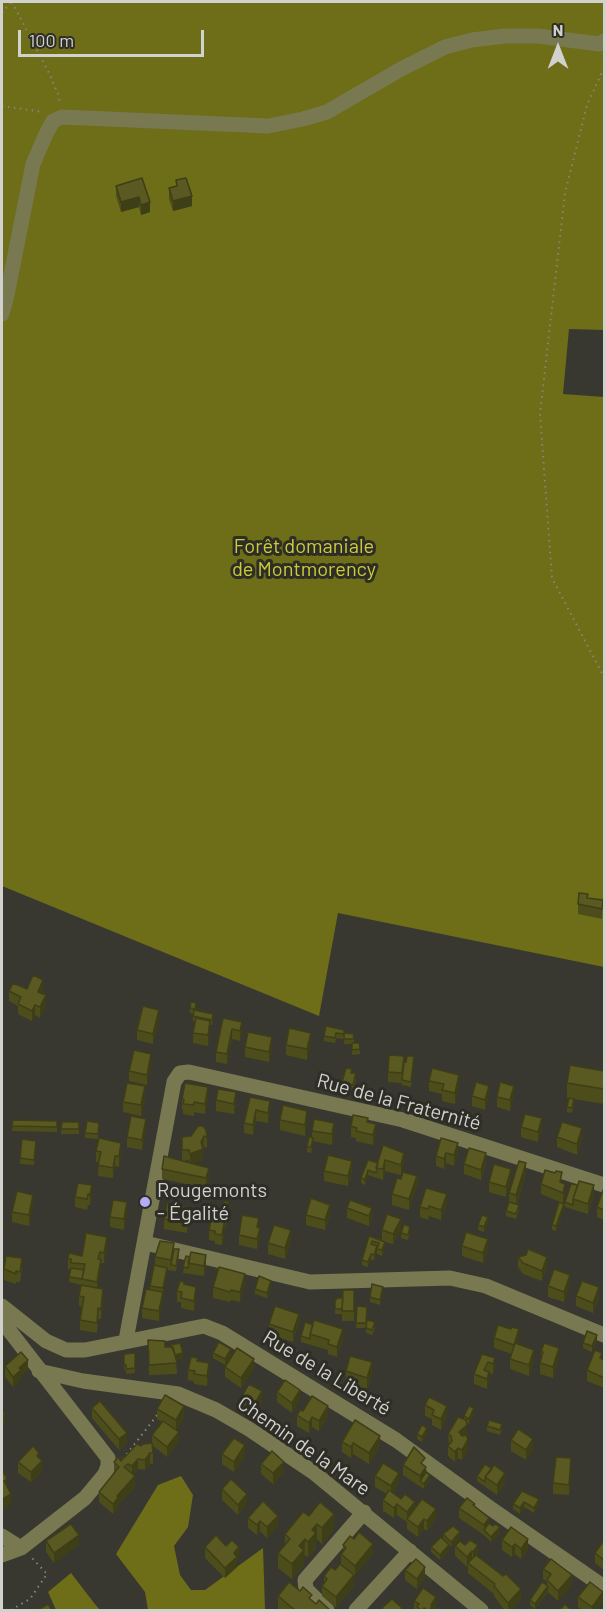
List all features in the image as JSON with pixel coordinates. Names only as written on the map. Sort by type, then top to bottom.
[{"type":"street","points":[[2,314],[33,164],[53,121],[62,117],[268,126],[303,120],[327,112],[401,69],[445,47],[471,40],[527,36],[599,44],[604,41]]},
{"type":"street","name":"Rue de la Fraternité","points":[[144,1243],[174,1082],[180,1073],[189,1072],[403,1120],[604,1185]]},
{"type":"street","points":[[126,1340],[144,1243],[310,1282],[450,1278],[486,1286],[604,1335]]},
{"type":"street","name":"Rue de la Liberté","points":[[2,1306],[46,1341],[66,1350],[85,1350],[204,1326],[222,1333],[396,1440],[604,1587]]},
{"type":"street","points":[[2,1321],[108,1458],[105,1474],[85,1498],[21,1548],[2,1555]]},
{"type":"street","name":"Chemin de la Mare","points":[[39,1371],[83,1381],[178,1394],[216,1410],[313,1472],[481,1611]]},
{"type":"street","points":[[327,1611],[306,1589],[305,1580],[364,1512]]},
{"type":"street","points":[[2,1536],[21,1548]]},
{"type":"street","points":[[356,1611],[410,1551]]},
{"type":"path","points":[[2,13],[12,2],[50,73],[58,94],[62,117],[2,106]]},
{"type":"path","points":[[604,68],[587,105],[565,193],[540,414],[552,578],[604,677]]},
{"type":"path","points":[[108,1466],[117,1465],[129,1452],[165,1404],[169,1393]]},
{"type":"path","points":[[11,1611],[30,1599],[47,1574],[21,1548]]},
{"type":"green space","name":"Forêt domaniale de Montmorency","points":[[2,2],[604,2],[604,330],[569,329],[563,394],[604,397],[604,967],[338,913],[319,1016],[2,886]]},
{"type":"green space","points":[[181,1476],[193,1495],[188,1527],[174,1546],[180,1575],[191,1590],[205,1590],[263,1548],[265,1610],[148,1610],[145,1592],[116,1554],[158,1485]]},
{"type":"green space","points":[[71,1573],[100,1610],[56,1610],[48,1592]]},
{"type":"building","points":[[142,178],[150,202],[141,205],[139,197],[121,202],[116,186]]},
{"type":"building","points":[[186,178],[192,196],[173,201],[169,188],[177,186],[176,180]]},
{"type":"building","points":[[579,893],[588,894],[587,898],[603,900],[602,909],[578,904]]},
{"type":"building","points":[[33,975],[43,980],[38,992],[46,995],[40,1007],[35,1005],[32,1011],[18,1004],[21,997],[9,991],[13,983],[27,989]]},
{"type":"building","points":[[191,1002],[196,1003],[195,1009],[190,1008]]},
{"type":"building","points":[[143,1006],[159,1010],[153,1034],[137,1030]]},
{"type":"building","points":[[194,1010],[213,1014],[212,1020],[193,1016]]},
{"type":"building","points":[[196,1018],[210,1021],[208,1035],[193,1033]]},
{"type":"building","points":[[223,1018],[242,1022],[240,1031],[232,1029],[227,1054],[216,1052]]},
{"type":"building","points":[[326,1026],[354,1034],[353,1039],[344,1039],[344,1034],[336,1033],[335,1038],[324,1036]]},
{"type":"building","points":[[289,1028],[311,1033],[307,1049],[286,1045]]},
{"type":"building","points":[[248,1032],[272,1037],[269,1052],[245,1047]]},
{"type":"building","points":[[352,1043],[359,1043],[360,1049],[352,1050]]},
{"type":"building","points":[[134,1050],[151,1054],[147,1075],[129,1071]]},
{"type":"building","points":[[389,1055],[404,1056],[402,1073],[388,1072]]},
{"type":"building","points":[[407,1056],[414,1056],[411,1082],[402,1080]]},
{"type":"building","points":[[570,1065],[604,1071],[604,1089],[567,1083]]},
{"type":"building","points":[[346,1068],[352,1069],[351,1073],[356,1073],[353,1085],[343,1085]]},
{"type":"building","points":[[432,1068],[459,1075],[455,1093],[442,1090],[444,1084],[429,1081]]},
{"type":"building","points":[[476,1082],[489,1086],[485,1100],[472,1096]]},
{"type":"building","points":[[500,1082],[514,1086],[510,1100],[497,1097]]},
{"type":"building","points":[[127,1083],[145,1086],[141,1105],[123,1102]]},
{"type":"building","points":[[185,1083],[208,1087],[205,1104],[194,1102],[194,1105],[183,1104]]},
{"type":"building","points":[[218,1089],[236,1092],[234,1104],[216,1100]]},
{"type":"building","points":[[250,1097],[270,1101],[268,1113],[256,1110],[253,1125],[244,1123]]},
{"type":"building","points":[[409,1098],[414,1100],[413,1108],[408,1107]]},
{"type":"building","points":[[569,1098],[574,1099],[572,1108],[567,1107]]},
{"type":"building","points":[[283,1105],[307,1111],[305,1125],[280,1120]]},
{"type":"building","points":[[525,1114],[542,1118],[538,1132],[521,1127]]},
{"type":"building","points":[[353,1115],[368,1118],[367,1122],[376,1124],[373,1135],[356,1131],[357,1128],[351,1126]]},
{"type":"building","points":[[131,1116],[146,1119],[142,1140],[127,1137]]},
{"type":"building","points":[[314,1119],[334,1123],[332,1134],[312,1131]]},
{"type":"building","points":[[13,1120],[57,1121],[57,1127],[12,1126]]},
{"type":"building","points":[[87,1121],[99,1123],[98,1134],[85,1133]]},
{"type":"building","points":[[62,1122],[79,1122],[79,1129],[61,1129]]},
{"type":"building","points":[[562,1122],[582,1128],[577,1144],[557,1137]]},
{"type":"building","points":[[198,1126],[203,1126],[206,1130],[207,1138],[204,1136],[201,1142],[203,1149],[190,1154],[189,1150],[182,1150],[182,1137],[191,1136]]},
{"type":"building","points":[[309,1137],[313,1138],[311,1147],[307,1147]]},
{"type":"building","points":[[99,1138],[121,1143],[119,1156],[115,1156],[113,1168],[98,1165],[101,1152],[96,1151]]},
{"type":"building","points":[[441,1138],[458,1143],[454,1155],[446,1153],[444,1159],[436,1156]]},
{"type":"building","points":[[22,1139],[36,1141],[34,1160],[20,1158]]},
{"type":"building","points":[[383,1145],[404,1153],[401,1165],[385,1160],[383,1169],[376,1168]]},
{"type":"building","points":[[469,1148],[486,1153],[481,1170],[464,1164]]},
{"type":"building","points":[[328,1155],[352,1161],[348,1176],[324,1171]]},
{"type":"building","points":[[164,1156],[209,1168],[206,1178],[162,1169]]},
{"type":"building","points":[[368,1160],[378,1163],[376,1173],[368,1170],[365,1180],[361,1178]]},
{"type":"building","points":[[519,1161],[526,1163],[516,1195],[509,1193]]},
{"type":"building","points":[[494,1164],[511,1169],[506,1187],[489,1182]]},
{"type":"building","points":[[545,1170],[555,1173],[556,1171],[562,1172],[560,1182],[565,1184],[563,1193],[541,1184]]},
{"type":"building","points":[[403,1172],[417,1176],[409,1199],[392,1194],[397,1178],[401,1179]]},
{"type":"building","points":[[579,1181],[594,1185],[588,1204],[573,1199]]},
{"type":"building","points":[[78,1183],[92,1185],[87,1199],[75,1197]]},
{"type":"building","points":[[571,1184],[578,1185],[573,1205],[565,1202]]},
{"type":"building","points":[[426,1188],[447,1194],[441,1210],[429,1206],[428,1209],[420,1207]]},
{"type":"building","points":[[604,1190],[604,1210],[597,1207]]},
{"type":"building","points":[[17,1191],[33,1195],[29,1215],[12,1212]]},
{"type":"building","points":[[311,1198],[330,1205],[325,1220],[306,1215]]},
{"type":"building","points":[[113,1200],[127,1202],[124,1219],[110,1217]]},
{"type":"building","points":[[350,1200],[372,1208],[369,1216],[347,1208]]},
{"type":"building","points":[[224,1201],[229,1202],[226,1219],[221,1218]]},
{"type":"building","points":[[509,1202],[519,1205],[516,1214],[506,1211]]},
{"type":"building","points":[[559,1202],[564,1204],[556,1226],[552,1225]]},
{"type":"building","points":[[167,1203],[189,1207],[187,1223],[164,1219]]},
{"type":"building","points":[[387,1214],[401,1219],[393,1234],[382,1230]]},
{"type":"building","points":[[242,1215],[259,1218],[257,1227],[260,1228],[257,1239],[239,1235]]},
{"type":"building","points":[[482,1215],[488,1217],[484,1227],[478,1225]]},
{"type":"building","points":[[212,1216],[225,1219],[222,1235],[209,1230]]},
{"type":"building","points":[[404,1224],[410,1227],[408,1235],[401,1233]]},
{"type":"building","points":[[274,1225],[291,1230],[285,1248],[268,1243]]},
{"type":"building","points":[[466,1232],[488,1239],[483,1253],[462,1246]]},
{"type":"building","points":[[86,1233],[107,1237],[104,1253],[100,1252],[98,1259],[101,1259],[97,1282],[82,1279],[85,1264],[71,1263],[71,1259],[68,1259],[69,1253],[82,1256]]},
{"type":"building","points":[[369,1236],[385,1242],[382,1250],[377,1249],[379,1243],[372,1241],[371,1244],[377,1246],[368,1262],[362,1260]]},
{"type":"building","points":[[160,1241],[174,1243],[171,1260],[155,1257]]},
{"type":"building","points":[[174,1249],[179,1249],[176,1266],[171,1265]]},
{"type":"building","points":[[528,1249],[547,1257],[542,1271],[523,1263],[518,1257],[526,1255]]},
{"type":"building","points":[[191,1252],[206,1255],[204,1266],[188,1263]]},
{"type":"building","points":[[6,1256],[22,1258],[20,1272],[16,1271],[16,1274],[4,1269]]},
{"type":"building","points":[[186,1256],[190,1257],[188,1268],[183,1267]]},
{"type":"building","points":[[154,1265],[167,1268],[163,1288],[150,1286]]},
{"type":"building","points":[[219,1267],[245,1274],[240,1292],[231,1290],[230,1292],[213,1287]]},
{"type":"building","points":[[71,1268],[84,1270],[82,1279],[69,1277]]},
{"type":"building","points":[[554,1269],[570,1275],[564,1292],[548,1286]]},
{"type":"building","points":[[259,1276],[271,1281],[267,1293],[255,1289]]},
{"type":"building","points":[[180,1281],[196,1287],[194,1301],[181,1298],[182,1292],[177,1291]]},
{"type":"building","points":[[582,1281],[599,1287],[593,1303],[576,1296]]},
{"type":"building","points":[[372,1284],[383,1287],[380,1300],[370,1297]]},
{"type":"building","points":[[81,1285],[103,1289],[97,1323],[80,1320],[84,1297],[79,1296]]},
{"type":"building","points":[[146,1289],[163,1292],[159,1311],[142,1308]]},
{"type":"building","points":[[343,1290],[354,1290],[354,1311],[342,1311]]},
{"type":"building","points":[[337,1298],[343,1298],[342,1309],[335,1309]]},
{"type":"building","points":[[275,1306],[299,1314],[293,1332],[269,1324]]},
{"type":"building","points":[[357,1306],[367,1307],[366,1323],[356,1323]]},
{"type":"building","points":[[314,1320],[343,1329],[337,1347],[328,1344],[329,1340],[310,1334]]},
{"type":"building","points":[[367,1320],[375,1322],[372,1330],[366,1328]]},
{"type":"building","points":[[305,1322],[313,1325],[310,1339],[301,1336]]},
{"type":"building","points":[[498,1325],[519,1329],[514,1345],[494,1338]]},
{"type":"building","points":[[587,1331],[597,1335],[592,1346],[583,1343]]},
{"type":"building","points":[[148,1340],[165,1341],[165,1347],[173,1347],[177,1363],[149,1365]]},
{"type":"building","points":[[219,1342],[231,1349],[225,1359],[213,1353]]},
{"type":"building","points":[[180,1343],[183,1353],[175,1355],[171,1345]]},
{"type":"building","points":[[515,1343],[534,1350],[529,1365],[510,1359]]},
{"type":"building","points":[[544,1343],[559,1348],[553,1367],[540,1363]]},
{"type":"building","points":[[237,1348],[254,1359],[241,1378],[225,1367]]},
{"type":"building","points":[[595,1350],[602,1353],[600,1358],[604,1360],[604,1378],[587,1370]]},
{"type":"building","points":[[21,1352],[28,1360],[13,1377],[5,1366]]},
{"type":"building","points":[[135,1353],[135,1368],[126,1369],[124,1354]]},
{"type":"building","points":[[482,1354],[495,1358],[493,1364],[488,1362],[484,1370],[489,1372],[487,1379],[474,1374]]},
{"type":"building","points":[[350,1356],[372,1362],[367,1378],[346,1371]]},
{"type":"building","points":[[191,1357],[198,1358],[197,1361],[209,1363],[207,1376],[194,1374],[195,1371],[188,1370]]},
{"type":"building","points":[[285,1380],[300,1390],[292,1403],[277,1392]]},
{"type":"building","points":[[249,1384],[262,1391],[254,1405],[241,1398]]},
{"type":"building","points":[[165,1395],[184,1406],[176,1420],[157,1409]]},
{"type":"building","points":[[312,1396],[328,1406],[319,1421],[312,1417],[309,1423],[297,1415],[300,1410],[303,1411]]},
{"type":"building","points":[[429,1397],[447,1406],[441,1419],[432,1415],[434,1410],[425,1405]]},
{"type":"building","points":[[100,1401],[127,1433],[119,1439],[92,1408]]},
{"type":"building","points":[[469,1406],[474,1408],[469,1419],[464,1416]]},
{"type":"building","points":[[458,1417],[466,1420],[467,1425],[459,1432],[462,1436],[466,1435],[468,1439],[462,1450],[458,1448],[455,1452],[448,1446],[452,1441],[448,1434]]},
{"type":"building","points":[[355,1420],[380,1436],[369,1453],[353,1443],[351,1447],[342,1442]]},
{"type":"building","points":[[489,1420],[502,1424],[500,1430],[487,1426]]},
{"type":"building","points":[[163,1421],[179,1432],[167,1447],[152,1435]]},
{"type":"building","points":[[422,1425],[427,1428],[422,1437],[417,1434]]},
{"type":"building","points":[[518,1429],[533,1439],[526,1450],[511,1440]]},
{"type":"building","points":[[234,1438],[245,1445],[234,1462],[222,1454]]},
{"type":"building","points":[[152,1443],[153,1453],[150,1453],[145,1460],[138,1459],[132,1466],[128,1464],[124,1467],[135,1476],[113,1504],[99,1492],[119,1467],[114,1462],[118,1457],[121,1461],[137,1444],[141,1446]]},
{"type":"building","points":[[33,1446],[42,1461],[31,1472],[18,1462]]},
{"type":"building","points":[[414,1447],[425,1458],[421,1463],[426,1467],[420,1476],[403,1465]]},
{"type":"building","points":[[272,1451],[284,1462],[273,1473],[261,1464]]},
{"type":"building","points":[[556,1457],[571,1458],[569,1485],[553,1483]]},
{"type":"building","points":[[383,1463],[399,1473],[391,1486],[375,1476]]},
{"type":"building","points":[[485,1464],[492,1469],[485,1477],[485,1482],[477,1476]]},
{"type":"building","points":[[494,1465],[505,1473],[497,1485],[485,1477]]},
{"type":"building","points":[[2,1470],[7,1479],[4,1481],[11,1494],[3,1499],[2,1496]]},
{"type":"building","points":[[426,1472],[430,1475],[424,1484],[420,1481]]},
{"type":"building","points":[[231,1479],[247,1494],[238,1505],[222,1489]]},
{"type":"building","points":[[389,1490],[401,1499],[405,1494],[415,1502],[407,1512],[397,1504],[394,1508],[383,1500]]},
{"type":"building","points":[[522,1491],[539,1499],[534,1508],[524,1502],[520,1508],[513,1504]]},
{"type":"building","points":[[467,1498],[489,1518],[484,1525],[459,1508]]},
{"type":"building","points":[[422,1499],[436,1509],[427,1521],[424,1519],[418,1527],[407,1519]]},
{"type":"building","points":[[263,1501],[278,1516],[267,1527],[260,1521],[257,1525],[248,1518]]},
{"type":"building","points":[[320,1502],[334,1514],[322,1528],[317,1524],[312,1530],[316,1533],[308,1542],[305,1539],[299,1546],[304,1550],[292,1564],[278,1553],[290,1539],[285,1534],[303,1512],[309,1516]]},
{"type":"building","points":[[489,1523],[500,1527],[491,1537],[484,1530]]},
{"type":"building","points":[[71,1524],[79,1535],[54,1553],[46,1541]]},
{"type":"building","points":[[453,1526],[460,1532],[451,1542],[443,1534]]},
{"type":"building","points":[[511,1527],[528,1539],[521,1549],[515,1544],[512,1547],[502,1540]]},
{"type":"building","points":[[359,1532],[373,1544],[355,1566],[341,1554],[346,1548],[343,1545],[350,1536],[354,1539]]},
{"type":"building","points":[[216,1535],[226,1546],[232,1540],[239,1547],[234,1553],[237,1557],[225,1568],[205,1547]]},
{"type":"building","points":[[441,1537],[449,1545],[440,1555],[431,1547]]},
{"type":"building","points":[[470,1540],[478,1545],[467,1557],[455,1546],[460,1541],[465,1545]]},
{"type":"building","points":[[604,1540],[604,1560],[595,1553]]},
{"type":"building","points":[[476,1555],[503,1576],[506,1574],[521,1589],[508,1603],[494,1586],[495,1584],[468,1563]]},
{"type":"building","points":[[416,1559],[425,1567],[417,1579],[405,1570]]},
{"type":"building","points":[[551,1559],[572,1575],[558,1591],[547,1580],[551,1574],[543,1569]]},
{"type":"building","points":[[340,1564],[354,1575],[336,1597],[322,1586],[327,1579],[324,1576],[331,1567],[335,1570]]},
{"type":"building","points":[[289,1582],[300,1591],[303,1587],[312,1595],[309,1598],[316,1604],[319,1600],[331,1611],[296,1611],[278,1596]]},
{"type":"building","points":[[542,1582],[548,1586],[535,1604],[530,1600]]},
{"type":"building","points":[[590,1582],[603,1592],[592,1607],[578,1597]]},
{"type":"building","points":[[423,1588],[436,1597],[429,1611],[424,1608],[422,1611],[417,1607],[419,1604],[414,1601]]},
{"type":"building","points":[[392,1599],[402,1608],[399,1611],[385,1611],[382,1608]]},
{"type":"building","points":[[48,1604],[52,1611],[36,1611]]},
{"type":"building","points":[[565,1604],[572,1611],[559,1611]]},
{"type":"place","name":"Rougemonts - Égalité","points":[[145,1202]]}]
